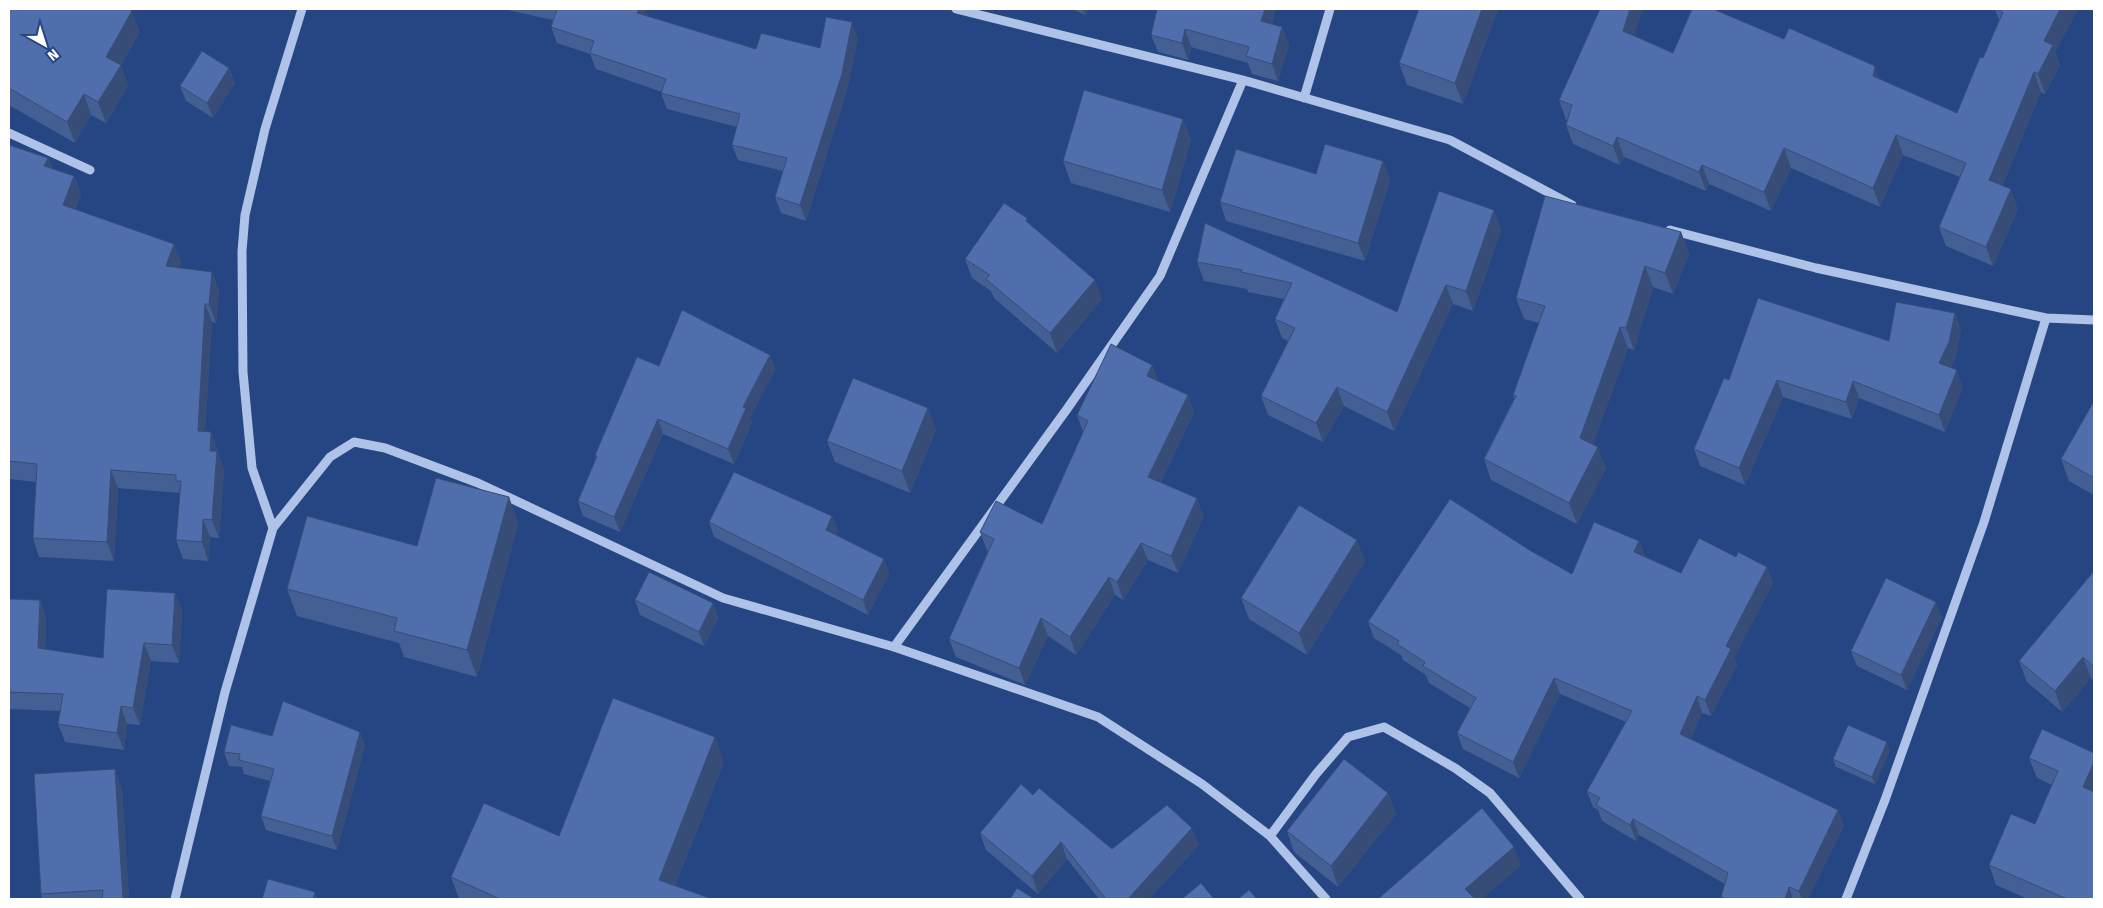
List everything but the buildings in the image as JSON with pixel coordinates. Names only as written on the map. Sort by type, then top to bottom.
[{"type":"street","points":[[273,528],[252,468],[244,372],[242,251],[245,215],[265,129],[302,9]]},
{"type":"street","points":[[956,9],[1243,80],[1450,140],[1569,204],[1579,207]]},
{"type":"street","points":[[1304,98],[1330,9]]},
{"type":"street","points":[[894,647],[1067,409],[1160,276],[1243,80]]},
{"type":"street","points":[[9,133],[90,170]]},
{"type":"street","points":[[1664,229],[1816,268],[2046,318],[2094,320]]},
{"type":"street","points":[[1846,899],[1885,800],[1984,522],[2046,318]]},
{"type":"street","points":[[175,899],[225,692],[273,528],[330,458],[354,442],[385,448],[478,483],[723,598],[894,647],[1098,717],[1202,784],[1270,836],[1326,899]]},
{"type":"street","points":[[1270,836],[1316,774],[1348,737],[1384,727],[1455,768],[1490,793],[1580,899]]}]
